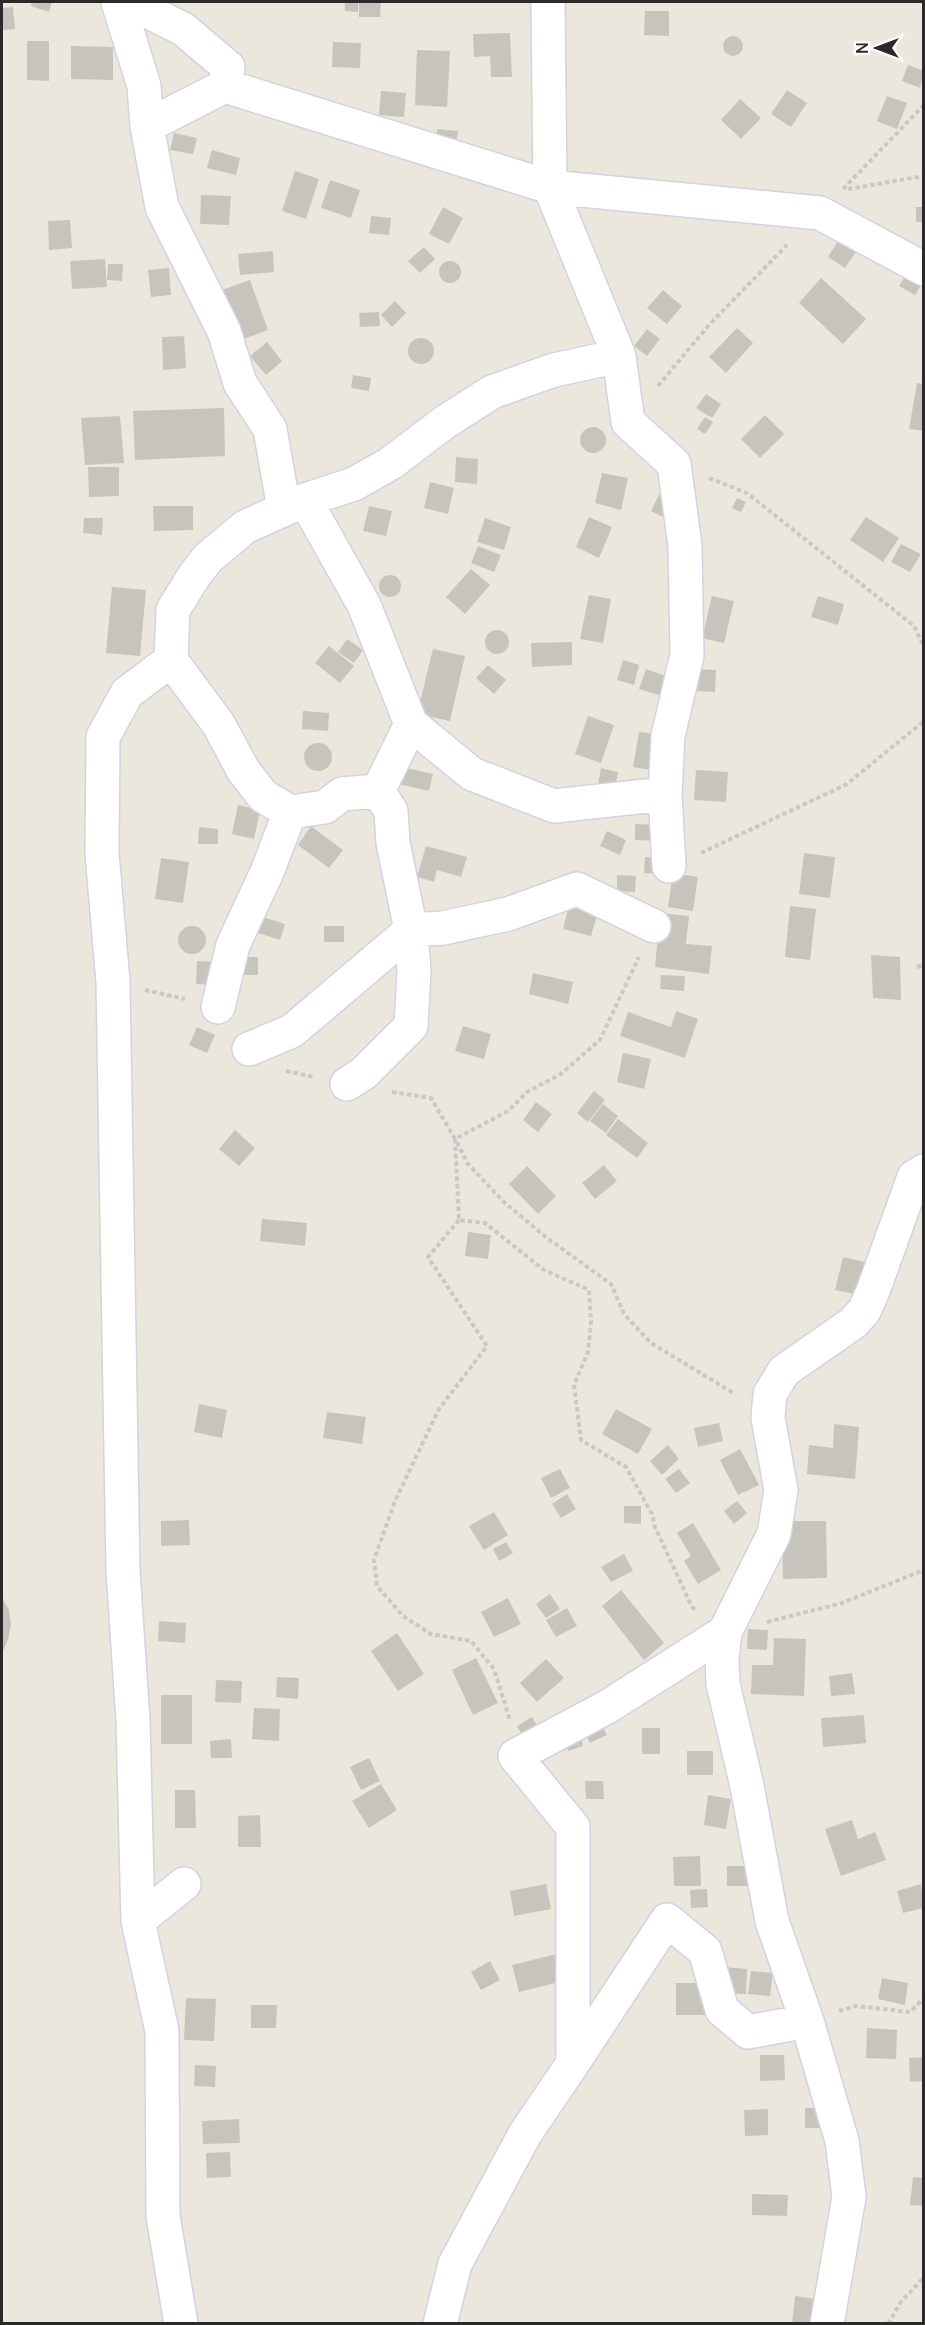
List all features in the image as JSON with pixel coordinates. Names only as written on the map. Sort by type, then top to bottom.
[{"type":"street","points":[[118,2],[144,86],[147,126],[162,207],[224,331],[240,383],[270,429],[294,504],[364,605],[411,724],[472,774],[554,806],[665,794]]},
{"type":"street","points":[[129,2],[183,29],[228,67],[225,86]]},
{"type":"street","points":[[548,2],[550,187],[619,356],[627,422],[674,464],[685,546],[687,655],[668,736],[665,794],[669,866]]},
{"type":"street","points":[[147,126],[225,86],[550,187],[819,213],[924,269]]},
{"type":"street","points":[[378,791],[342,794],[325,807],[290,812],[263,796],[243,770],[219,725],[171,660],[173,610],[208,558],[245,527],[294,504],[354,484],[492,392],[554,370],[619,356]]},
{"type":"street","points":[[171,660],[127,693],[104,737],[102,854],[112,982],[123,1571],[133,1721],[138,1921],[162,2031],[163,2216],[181,2324]]},
{"type":"street","points":[[378,791],[411,724]]},
{"type":"street","points":[[347,1084],[364,1073],[411,1026],[414,971],[411,930],[393,843],[392,811],[378,791]]},
{"type":"street","points":[[218,1007],[233,945],[267,872],[290,812]]},
{"type":"street","points":[[249,1049],[292,1031],[411,930],[443,928],[508,914],[577,889],[654,926]]},
{"type":"street","points":[[827,2324],[849,2197],[842,2141],[807,2022],[771,1921],[747,1786],[723,1684],[722,1658],[725,1632],[774,1534],[781,1490],[768,1418],[770,1394],[784,1371],[853,1323],[864,1311],[914,1178],[924,1171]]},
{"type":"street","points":[[573,2063],[573,1827],[515,1756],[607,1707],[725,1632]]},
{"type":"street","points":[[138,1921],[184,1884]]},
{"type":"street","points":[[440,2324],[455,2264],[525,2134],[667,1920],[705,1951],[722,2010],[748,2032],[807,2022]]},
{"type":"street","points":[[573,2063],[582,2038],[584,2007],[578,1971]]},
{"type":"path","points":[[924,105],[842,191],[924,176]]},
{"type":"path","points":[[627,422],[709,326],[766,264],[819,213]]},
{"type":"path","points":[[674,464],[747,493],[914,626],[924,647]]},
{"type":"path","points":[[669,866],[847,784],[924,722]]},
{"type":"path","points":[[455,1139],[508,1111],[527,1092],[561,1074],[600,1040],[654,926]]},
{"type":"path","points":[[917,967],[924,965]]},
{"type":"path","points":[[112,982],[218,1007]]},
{"type":"path","points":[[249,1049],[276,1069],[431,1098],[467,1163],[504,1202],[547,1238],[611,1284],[624,1314],[651,1343],[718,1382],[768,1418]]},
{"type":"path","points":[[455,1139],[459,1220],[428,1257],[487,1346],[439,1409],[395,1501],[374,1560],[377,1586],[403,1616],[431,1634],[471,1641],[494,1669],[511,1725],[515,1756]]},
{"type":"path","points":[[459,1220],[485,1223],[544,1270],[589,1290],[591,1322],[588,1353],[574,1385],[581,1440],[626,1467],[652,1514],[655,1527],[692,1607],[725,1632],[842,1603],[924,1570]]},
{"type":"path","points":[[807,2022],[856,2006],[910,2012],[924,1998]]},
{"type":"path","points":[[888,2324],[901,2302],[924,2277]]},
{"type":"building","points":[[32,2],[52,2],[49,12],[31,6]]},
{"type":"building","points":[[345,2],[358,2],[358,12],[345,11]]},
{"type":"building","points":[[359,2],[381,2],[380,17],[359,17]]},
{"type":"building","points":[[13,7],[15,29],[2,30],[2,8]]},
{"type":"building","points":[[645,11],[669,11],[669,36],[644,35]]},
{"type":"building","points":[[510,33],[512,77],[491,77],[490,56],[474,57],[473,34]]},
{"type":"building","points":[[733,36],[740,39],[743,46],[740,53],[733,56],[726,53],[723,46],[726,39]]},
{"type":"building","points":[[27,41],[49,41],[49,81],[27,80]]},
{"type":"building","points":[[333,42],[361,43],[360,68],[332,67]]},
{"type":"building","points":[[71,46],[113,47],[113,80],[71,79]]},
{"type":"building","points":[[417,50],[450,51],[447,107],[415,105]]},
{"type":"building","points":[[908,65],[924,71],[920,88],[902,81]]},
{"type":"building","points":[[787,90],[807,103],[791,127],[771,114]]},
{"type":"building","points":[[381,91],[406,93],[404,117],[379,115]]},
{"type":"building","points":[[887,96],[907,103],[897,129],[877,121]]},
{"type":"building","points":[[740,99],[761,118],[741,139],[721,120]]},
{"type":"building","points":[[437,129],[458,131],[456,144],[436,141]]},
{"type":"building","points":[[174,133],[197,138],[193,154],[170,150]]},
{"type":"building","points":[[212,150],[240,158],[236,175],[207,168]]},
{"type":"building","points":[[295,171],[319,179],[306,219],[282,211]]},
{"type":"building","points":[[330,180],[360,190],[351,218],[321,208]]},
{"type":"building","points":[[201,195],[231,196],[229,225],[200,224]]},
{"type":"building","points":[[443,207],[463,218],[449,244],[429,234]]},
{"type":"building","points":[[916,207],[924,207],[924,222],[916,222]]},
{"type":"building","points":[[371,216],[391,218],[389,235],[369,233]]},
{"type":"building","points":[[70,220],[72,248],[49,250],[48,221]]},
{"type":"building","points":[[839,239],[857,250],[845,268],[828,257]]},
{"type":"building","points":[[424,247],[435,259],[420,273],[408,261]]},
{"type":"building","points":[[273,251],[274,272],[240,275],[238,254]]},
{"type":"building","points":[[105,259],[107,287],[72,289],[70,261]]},
{"type":"building","points":[[450,261],[458,264],[461,272],[458,280],[450,283],[442,280],[439,272],[442,264]]},
{"type":"building","points":[[108,264],[123,264],[122,281],[107,280]]},
{"type":"building","points":[[169,268],[171,295],[151,297],[148,270]]},
{"type":"building","points":[[908,271],[924,281],[915,295],[899,286]]},
{"type":"building","points":[[821,278],[866,319],[843,344],[799,303]]},
{"type":"building","points":[[250,280],[268,330],[238,341],[219,291]]},
{"type":"building","points":[[663,290],[682,306],[667,324],[647,308]]},
{"type":"building","points":[[395,301],[406,313],[392,327],[381,315]]},
{"type":"building","points":[[379,312],[380,326],[360,327],[359,313]]},
{"type":"building","points":[[737,328],[753,343],[726,373],[709,357]]},
{"type":"building","points":[[647,329],[660,339],[647,356],[634,346]]},
{"type":"building","points":[[184,336],[186,368],[163,370],[162,337]]},
{"type":"building","points":[[421,338],[430,342],[434,351],[430,360],[421,364],[412,360],[408,351],[412,342]]},
{"type":"building","points":[[267,342],[282,361],[266,375],[250,356]]},
{"type":"building","points":[[353,375],[371,378],[369,391],[351,388]]},
{"type":"building","points":[[917,383],[924,384],[924,431],[909,429]]},
{"type":"building","points":[[706,394],[721,404],[712,418],[696,408]]},
{"type":"building","points":[[224,408],[225,456],[135,460],[133,411]]},
{"type":"building","points":[[765,415],[784,434],[760,458],[741,439]]},
{"type":"building","points":[[120,416],[124,463],[85,465],[81,418]]},
{"type":"building","points":[[705,417],[713,422],[705,434],[697,429]]},
{"type":"building","points":[[593,427],[602,431],[606,440],[602,449],[593,453],[584,449],[580,440],[584,431]]},
{"type":"building","points":[[456,457],[478,459],[477,484],[455,482]]},
{"type":"building","points":[[88,467],[119,467],[119,496],[89,497]]},
{"type":"building","points":[[602,473],[628,478],[621,510],[595,503]]},
{"type":"building","points":[[430,482],[454,488],[448,514],[424,508]]},
{"type":"building","points":[[660,493],[678,502],[669,520],[651,511]]},
{"type":"building","points":[[737,498],[746,502],[741,512],[732,508]]},
{"type":"building","points":[[153,506],[193,506],[193,530],[154,531]]},
{"type":"building","points":[[369,506],[392,511],[386,536],[363,531]]},
{"type":"building","points":[[589,517],[612,527],[599,558],[576,547]]},
{"type":"building","points":[[866,517],[899,538],[883,562],[850,540]]},
{"type":"building","points":[[84,518],[103,518],[102,535],[83,533]]},
{"type":"building","points":[[485,518],[511,527],[504,550],[477,542]]},
{"type":"building","points":[[901,544],[921,554],[910,572],[891,562]]},
{"type":"building","points":[[478,546],[501,555],[494,572],[471,563]]},
{"type":"building","points":[[471,569],[490,585],[465,614],[446,597]]},
{"type":"building","points":[[386,575],[394,575],[401,582],[401,590],[394,597],[386,597],[379,590],[379,582]]},
{"type":"building","points":[[112,587],[146,590],[140,656],[106,653]]},
{"type":"building","points":[[589,595],[611,599],[603,643],[580,639]]},
{"type":"building","points":[[712,596],[734,601],[724,643],[702,638]]},
{"type":"building","points":[[818,596],[844,604],[838,625],[811,617]]},
{"type":"building","points":[[497,630],[505,634],[509,642],[505,650],[497,654],[489,650],[485,642],[489,634]]},
{"type":"building","points":[[347,639],[363,650],[354,663],[338,652]]},
{"type":"building","points":[[572,642],[572,665],[532,667],[531,643]]},
{"type":"building","points":[[329,646],[354,666],[340,683],[315,663]]},
{"type":"building","points":[[433,649],[465,656],[450,721],[417,714]]},
{"type":"building","points":[[623,660],[639,665],[634,685],[617,680]]},
{"type":"building","points":[[488,665],[506,680],[494,694],[476,678]]},
{"type":"building","points":[[646,669],[678,680],[671,699],[639,689]]},
{"type":"building","points":[[693,669],[716,670],[715,692],[692,691]]},
{"type":"building","points":[[303,711],[329,713],[328,731],[302,729]]},
{"type":"building","points":[[588,716],[614,725],[601,763],[575,754]]},
{"type":"building","points":[[639,732],[657,734],[651,770],[633,767]]},
{"type":"building","points":[[318,743],[328,747],[332,757],[328,767],[318,771],[308,767],[304,757],[308,747]]},
{"type":"building","points":[[402,767],[433,774],[429,791],[398,784]]},
{"type":"building","points":[[601,768],[618,772],[615,787],[598,784]]},
{"type":"building","points":[[696,770],[728,772],[726,802],[694,800]]},
{"type":"building","points":[[238,805],[260,810],[254,839],[232,834]]},
{"type":"building","points":[[635,824],[655,825],[654,841],[635,840]]},
{"type":"building","points":[[311,826],[343,850],[329,868],[298,845]]},
{"type":"building","points":[[199,827],[218,829],[218,844],[198,844]]},
{"type":"building","points":[[607,831],[626,840],[620,855],[600,846]]},
{"type":"building","points":[[426,846],[467,857],[461,877],[437,870],[434,882],[417,877]]},
{"type":"building","points":[[804,853],[835,857],[830,898],[799,894]]},
{"type":"building","points":[[645,857],[664,858],[663,874],[644,873]]},
{"type":"building","points":[[161,858],[189,862],[183,903],[155,899]]},
{"type":"building","points":[[673,873],[698,877],[693,911],[668,907]]},
{"type":"building","points":[[617,875],[636,876],[635,892],[617,891]]},
{"type":"building","points":[[570,901],[599,908],[591,936],[563,929]]},
{"type":"building","points":[[790,906],[816,909],[810,960],[785,957]]},
{"type":"building","points":[[660,913],[689,916],[686,944],[712,946],[709,974],[655,967]]},
{"type":"building","points":[[260,916],[285,924],[280,940],[255,932]]},
{"type":"building","points":[[192,926],[202,930],[206,940],[202,950],[192,954],[182,950],[178,940],[182,930]]},
{"type":"building","points":[[324,926],[344,926],[344,942],[324,942]]},
{"type":"building","points":[[871,955],[900,957],[901,1000],[873,998]]},
{"type":"building","points":[[239,957],[258,957],[258,975],[239,975]]},
{"type":"building","points":[[197,961],[215,962],[214,985],[196,984]]},
{"type":"building","points":[[533,973],[573,982],[568,1004],[529,994]]},
{"type":"building","points":[[661,975],[685,976],[684,991],[660,989]]},
{"type":"building","points":[[676,1011],[698,1019],[685,1058],[620,1036],[628,1012],[671,1027]]},
{"type":"building","points":[[463,1026],[491,1034],[484,1059],[455,1051]]},
{"type":"building","points":[[197,1027],[215,1035],[207,1053],[189,1045]]},
{"type":"building","points":[[623,1053],[651,1059],[644,1089],[617,1082]]},
{"type":"building","points":[[594,1091],[605,1100],[588,1122],[577,1113]]},
{"type":"building","points":[[536,1102],[552,1114],[538,1132],[523,1120]]},
{"type":"building","points":[[603,1104],[618,1116],[606,1133],[590,1121]]},
{"type":"building","points":[[618,1119],[648,1143],[637,1158],[606,1135]]},
{"type":"building","points":[[235,1130],[255,1148],[239,1166],[219,1149]]},
{"type":"building","points":[[604,1165],[617,1181],[595,1199],[582,1183]]},
{"type":"building","points":[[527,1166],[556,1196],[538,1214],[509,1184]]},
{"type":"building","points":[[262,1219],[307,1223],[305,1246],[260,1241]]},
{"type":"building","points":[[468,1232],[491,1235],[488,1259],[465,1256]]},
{"type":"building","points":[[843,1257],[873,1264],[865,1296],[835,1290]]},
{"type":"building","points":[[199,1404],[227,1410],[222,1438],[194,1432]]},
{"type":"building","points":[[616,1409],[652,1429],[638,1454],[602,1434]]},
{"type":"building","points":[[327,1412],[366,1417],[362,1444],[323,1438]]},
{"type":"building","points":[[719,1423],[723,1441],[698,1447],[694,1428]]},
{"type":"building","points":[[834,1424],[859,1427],[855,1479],[807,1474],[809,1445],[833,1448]]},
{"type":"building","points":[[668,1445],[679,1459],[662,1475],[650,1461]]},
{"type":"building","points":[[740,1449],[759,1485],[738,1495],[720,1460]]},
{"type":"building","points":[[560,1469],[570,1488],[551,1498],[541,1478]]},
{"type":"building","points":[[679,1469],[690,1483],[676,1493],[665,1479]]},
{"type":"building","points":[[567,1494],[576,1509],[561,1518],[552,1504]]},
{"type":"building","points":[[737,1501],[747,1513],[734,1524],[724,1511]]},
{"type":"building","points":[[624,1506],[641,1506],[641,1524],[624,1523]]},
{"type":"building","points":[[494,1512],[508,1535],[484,1550],[469,1526]]},
{"type":"building","points":[[189,1520],[190,1545],[161,1546],[161,1521]]},
{"type":"building","points":[[782,1521],[826,1521],[827,1578],[783,1579]]},
{"type":"building","points":[[693,1523],[721,1570],[698,1584],[684,1561],[691,1556],[677,1533]]},
{"type":"building","points":[[506,1542],[513,1553],[499,1561],[493,1549]]},
{"type":"building","points":[[624,1554],[633,1571],[611,1582],[601,1567]]},
{"type":"building","points":[[621,1590],[664,1643],[644,1660],[602,1606]]},
{"type":"building","points":[[550,1594],[560,1609],[546,1618],[536,1604]]},
{"type":"building","points":[[2,1597],[9,1610],[11,1625],[2,1653]]},
{"type":"building","points":[[508,1598],[521,1624],[494,1637],[481,1612]]},
{"type":"building","points":[[567,1608],[577,1626],[556,1637],[546,1620]]},
{"type":"building","points":[[159,1621],[186,1623],[185,1643],[158,1641]]},
{"type":"building","points":[[748,1629],[768,1630],[767,1650],[747,1649]]},
{"type":"building","points":[[397,1633],[424,1674],[398,1691],[371,1651]]},
{"type":"building","points":[[774,1638],[806,1639],[804,1696],[751,1694],[752,1665],[773,1665]]},
{"type":"building","points":[[476,1658],[498,1703],[473,1715],[452,1670]]},
{"type":"building","points":[[546,1659],[564,1678],[537,1702],[520,1683]]},
{"type":"building","points":[[852,1673],[855,1694],[831,1696],[829,1676]]},
{"type":"building","points":[[277,1677],[299,1678],[298,1699],[276,1697]]},
{"type":"building","points":[[216,1680],[242,1681],[241,1703],[215,1702]]},
{"type":"building","points":[[161,1695],[192,1695],[192,1744],[161,1744]]},
{"type":"building","points":[[254,1708],[280,1709],[279,1741],[252,1739]]},
{"type":"building","points":[[864,1715],[866,1743],[823,1747],[821,1718]]},
{"type":"building","points":[[532,1717],[541,1732],[526,1741],[517,1726]]},
{"type":"building","points":[[600,1721],[607,1735],[590,1743],[583,1729]]},
{"type":"building","points":[[642,1728],[660,1728],[660,1754],[642,1754]]},
{"type":"building","points":[[580,1733],[583,1746],[568,1751],[564,1738]]},
{"type":"building","points":[[231,1739],[232,1758],[211,1758],[210,1741]]},
{"type":"building","points":[[687,1751],[713,1751],[713,1775],[687,1775]]},
{"type":"building","points":[[369,1758],[380,1781],[361,1790],[350,1767]]},
{"type":"building","points":[[585,1781],[603,1781],[604,1799],[586,1799]]},
{"type":"building","points":[[381,1784],[397,1810],[369,1828],[352,1801]]},
{"type":"building","points":[[175,1790],[195,1790],[196,1828],[175,1828]]},
{"type":"building","points":[[708,1795],[731,1799],[726,1829],[704,1825]]},
{"type":"building","points":[[260,1815],[261,1847],[238,1847],[238,1816]]},
{"type":"building","points":[[852,1820],[858,1839],[875,1832],[886,1860],[841,1876],[825,1829]]},
{"type":"building","points":[[700,1856],[701,1886],[674,1886],[673,1857]]},
{"type":"building","points":[[727,1866],[748,1866],[749,1886],[727,1886]]},
{"type":"building","points":[[546,1884],[551,1909],[514,1916],[510,1891]]},
{"type":"building","points":[[921,1884],[924,1908],[903,1913],[897,1891]]},
{"type":"building","points":[[707,1889],[708,1907],[691,1908],[690,1890]]},
{"type":"building","points":[[557,1954],[564,1981],[519,1992],[512,1965]]},
{"type":"building","points":[[490,1961],[500,1980],[481,1990],[471,1972]]},
{"type":"building","points":[[724,1967],[747,1969],[746,1994],[722,1993]]},
{"type":"building","points":[[751,1971],[773,1973],[770,1996],[748,1994]]},
{"type":"building","points":[[882,1978],[908,1983],[905,2005],[878,1999]]},
{"type":"building","points":[[676,1983],[707,1983],[707,2015],[676,2015]]},
{"type":"building","points":[[186,1998],[216,1999],[214,2041],[184,2040]]},
{"type":"building","points":[[251,2005],[277,2005],[276,2028],[251,2028]]},
{"type":"building","points":[[867,2028],[897,2030],[896,2059],[866,2058]]},
{"type":"building","points":[[760,2055],[784,2055],[785,2080],[760,2081]]},
{"type":"building","points":[[924,2057],[924,2081],[910,2082],[909,2058]]},
{"type":"building","points":[[195,2065],[216,2066],[215,2087],[194,2086]]},
{"type":"building","points":[[805,2108],[821,2108],[821,2128],[805,2128]]},
{"type":"building","points":[[768,2109],[768,2135],[745,2136],[744,2110]]},
{"type":"building","points":[[239,2119],[240,2143],[203,2144],[202,2121]]},
{"type":"building","points":[[230,2152],[231,2177],[207,2178],[206,2153]]},
{"type":"building","points":[[913,2177],[924,2178],[924,2206],[910,2205]]},
{"type":"building","points":[[752,2194],[788,2195],[787,2216],[752,2215]]},
{"type":"building","points":[[795,2296],[817,2299],[814,2324],[792,2324]]}]
